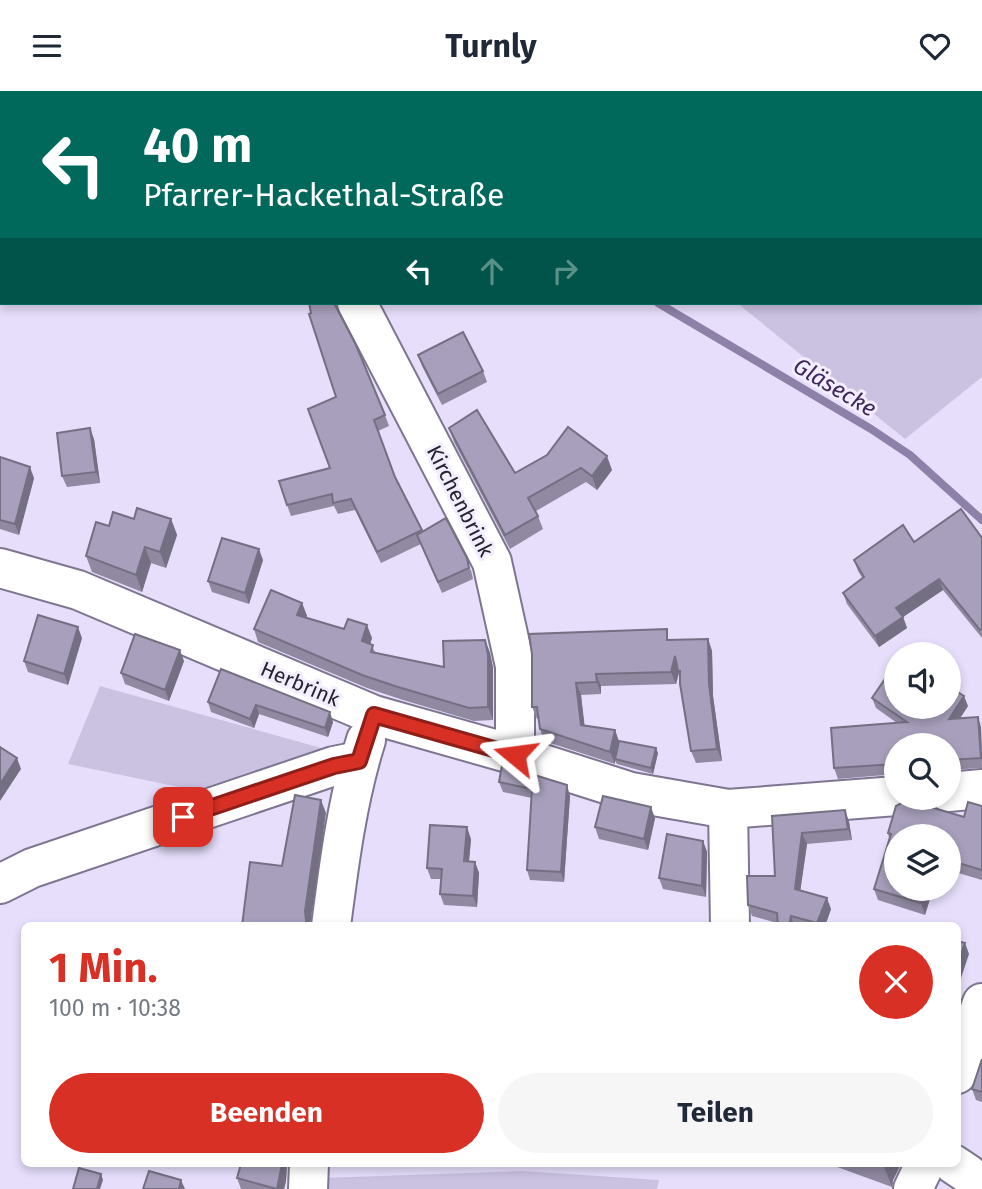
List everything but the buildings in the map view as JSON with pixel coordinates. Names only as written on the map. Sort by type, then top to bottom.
[{"type":"street","name":"Kirchenbrink","points":[[358,305],[492,562],[515,666],[515,755]]},
{"type":"street","name":"Herbrink","points":[[0,568],[78,590],[374,715],[515,755],[631,792],[727,809],[884,797]]},
{"type":"street","points":[[332,922],[339,865],[359,761],[374,715]]},
{"type":"street","points":[[0,884],[45,863],[334,766],[359,761]]},
{"type":"street","points":[[961,791],[982,789]]},
{"type":"street","points":[[727,809],[730,922]]},
{"type":"street","points":[[961,1063],[982,1003]]},
{"type":"street","points":[[308,1189],[309,1167]]},
{"type":"street","points":[[913,1189],[924,1167]]},
{"type":"street","points":[[958,1167],[981,1189]]},
{"type":"shaded area","points":[[739,305],[982,305],[982,377],[905,439]]},
{"type":"shaded area","points":[[100,686],[339,753],[208,793],[68,764]]},
{"type":"shaded area","points":[[522,1171],[659,1180],[657,1189],[323,1189],[323,1178]]},
{"type":"waterway","name":"Gläsecke","points":[[661,305],[871,429],[910,455],[982,520]]},
{"type":"route","points":[[183,817],[334,766],[359,761],[374,715],[515,755]]}]
